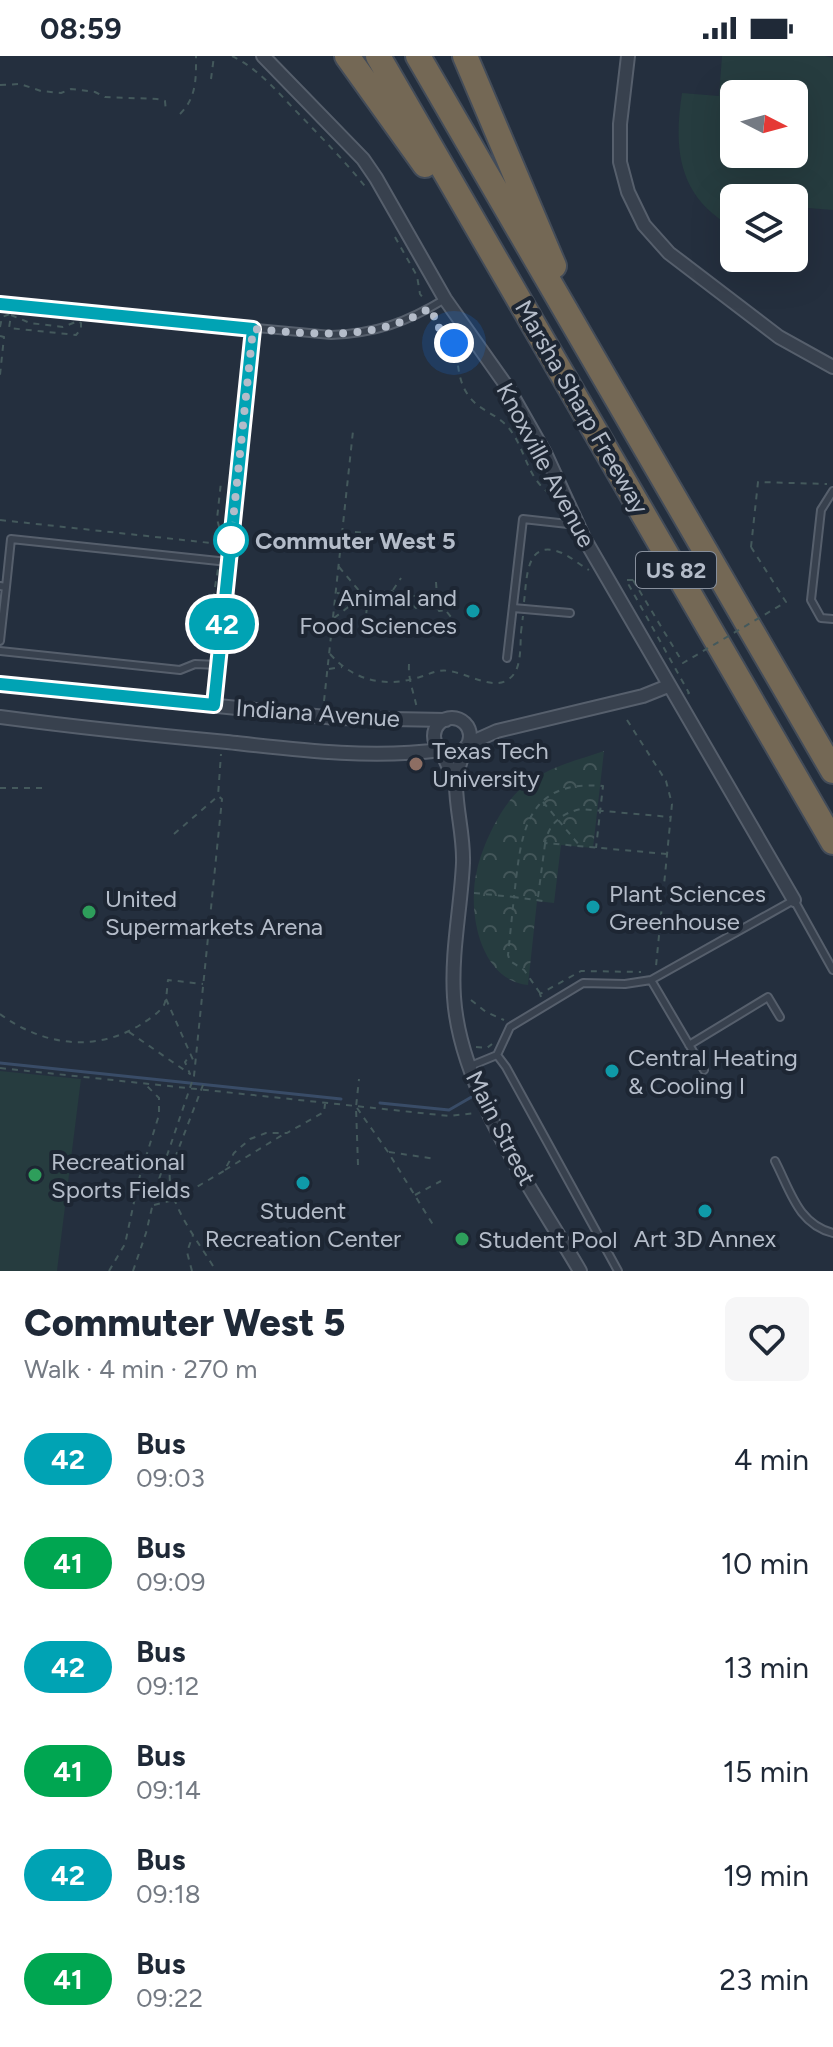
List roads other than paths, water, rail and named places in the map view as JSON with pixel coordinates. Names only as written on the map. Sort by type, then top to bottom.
[{"type":"highway","points":[[347,56],[519,297]]},
{"type":"highway","name":"Marsha Sharp Freeway","points":[[378,56],[833,842]]},
{"type":"highway","name":"Marsha Sharp Freeway","points":[[418,56],[833,771]]},
{"type":"highway","points":[[465,56],[601,375]]},
{"type":"street","name":"Knoxville Avenue","points":[[263,56],[363,159],[376,178],[445,299],[508,388],[546,455],[577,525],[794,900]]},
{"type":"street","points":[[628,56],[620,124],[620,162],[628,192],[644,225],[669,253],[779,337],[833,367]]},
{"type":"street","name":"Indiana Avenue","points":[[0,684],[336,718],[446,720]]},
{"type":"street","points":[[497,731],[446,720],[440,723],[435,733],[436,744],[441,750],[455,754],[497,731],[658,692],[668,686]]},
{"type":"street","name":"Indiana Avenue","points":[[0,717],[329,753],[394,755],[441,750]]},
{"type":"street","points":[[461,721],[470,733],[467,746]]},
{"type":"street","name":"Main Street","points":[[456,784],[467,746]]},
{"type":"street","name":"Main Street","points":[[441,750],[456,784],[463,838],[454,996],[466,1061],[486,1109],[580,1271]]},
{"type":"lane","points":[[0,304],[331,335],[380,330],[410,320],[445,299]]},
{"type":"lane","points":[[214,705],[253,329]]},
{"type":"lane","points":[[832,491],[821,510],[811,600],[821,618],[833,619]]},
{"type":"lane","points":[[507,658],[523,519],[577,525]]},
{"type":"lane","points":[[0,641],[3,586],[11,539],[228,562]]},
{"type":"lane","points":[[513,608],[570,613]]},
{"type":"lane","points":[[0,651],[180,670],[195,664],[218,665]]},
{"type":"lane","points":[[497,1055],[510,1027],[583,983],[625,984],[651,980],[794,900],[833,970]]},
{"type":"lane","points":[[651,980],[704,1070]]},
{"type":"lane","points":[[689,1045],[768,997],[780,1017]]},
{"type":"lane","points":[[466,1061],[497,1055]]},
{"type":"lane","points":[[497,1055],[618,1271]]},
{"type":"lane","points":[[775,1161],[804,1219],[817,1229],[833,1233]]},
{"type":"waterway","points":[[0,1063],[341,1099]]},
{"type":"waterway","points":[[380,1103],[449,1110],[475,1095]]},
{"type":"place","name":"Commuter West 5","points":[[231,540]]},
{"type":"place","name":"Animal and Food Sciences","points":[[473,611]]},
{"type":"place","name":"Texas Tech University","points":[[416,764]]},
{"type":"place","name":"Plant Sciences Greenhouse","points":[[593,907]]},
{"type":"place","name":"United Supermarkets Arena","points":[[89,912]]},
{"type":"place","name":"Central Heating & Cooling I","points":[[612,1071]]},
{"type":"place","name":"Recreational Sports Fields","points":[[35,1175]]},
{"type":"place","name":"Student Recreation Center","points":[[303,1183]]},
{"type":"place","name":"Art 3D Annex","points":[[705,1211]]},
{"type":"place","name":"Student Pool","points":[[462,1239]]}]
